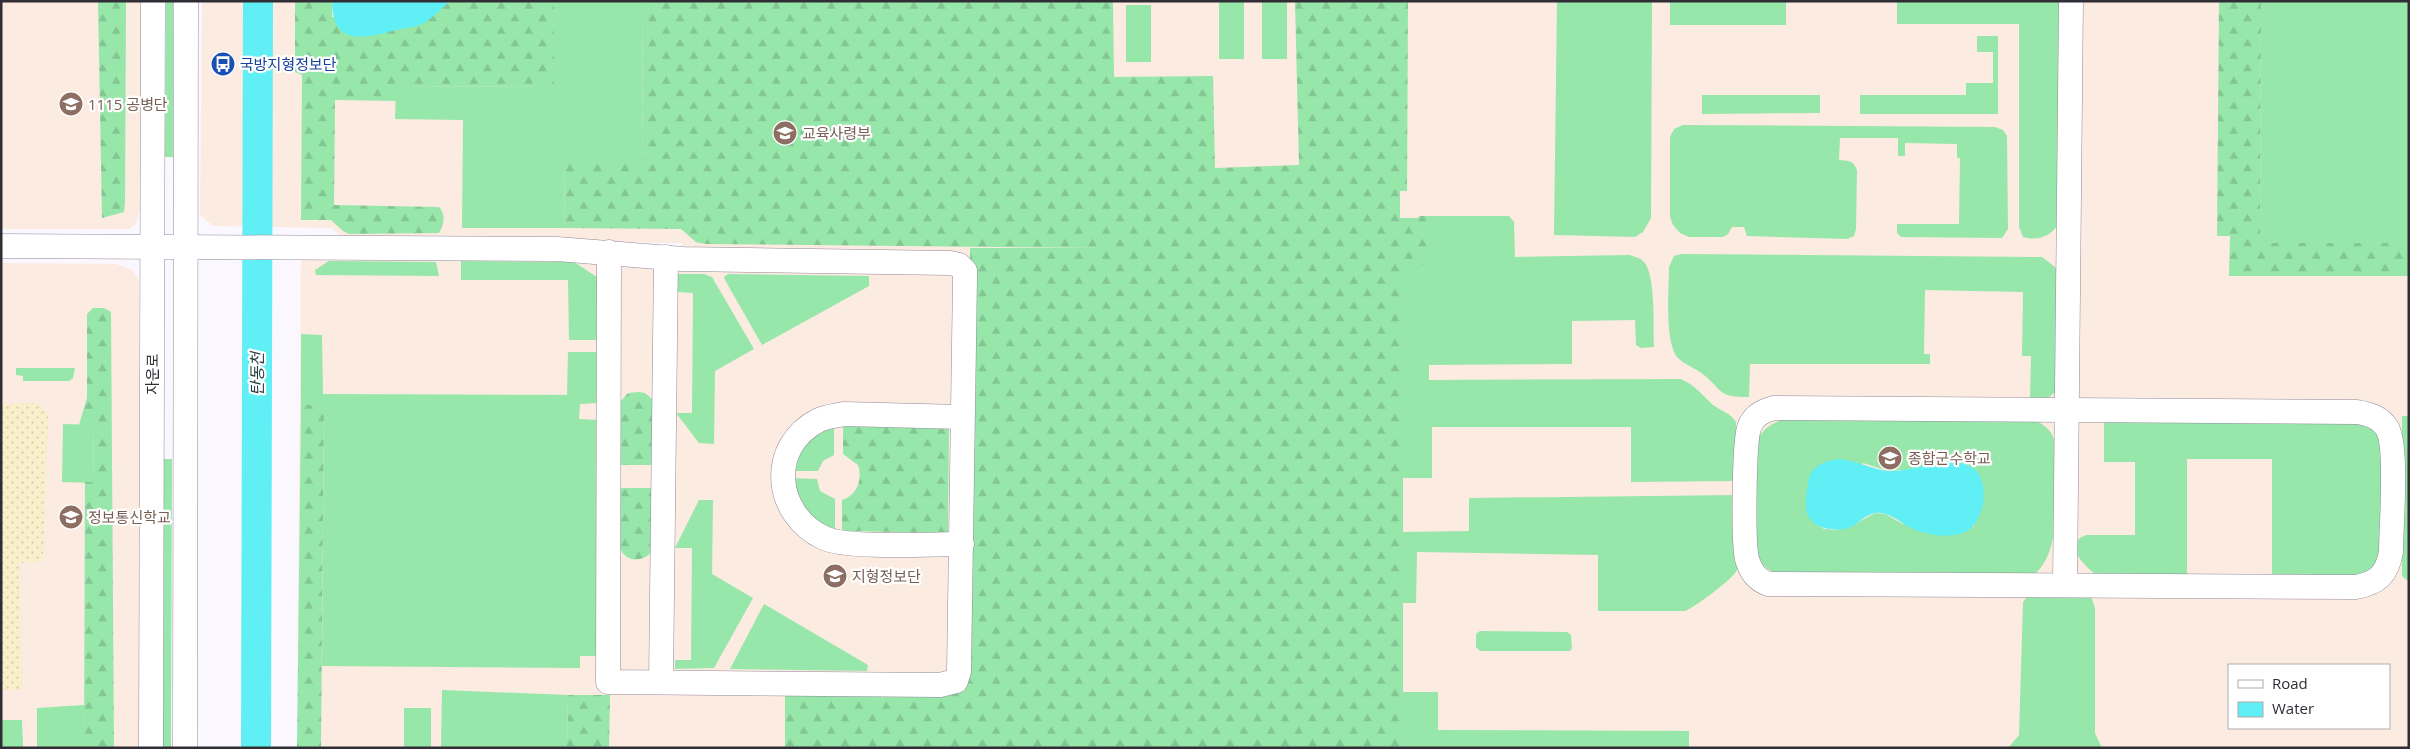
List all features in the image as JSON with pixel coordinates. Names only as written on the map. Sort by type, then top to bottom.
[{"type":"street","name":"자운로","points":[[151,748],[153,1]]},
{"type":"street","points":[[185,748],[186,1]]},
{"type":"street","points":[[2066,584],[2071,1]]},
{"type":"street","points":[[1,246],[557,249],[609,252],[684,260],[950,263],[959,265],[965,271],[965,278],[961,417],[962,544],[959,671],[956,681],[949,685],[608,682],[609,252]]},
{"type":"street","points":[[661,682],[666,257]]},
{"type":"street","points":[[1774,408],[2357,412],[2372,415],[2381,421],[2392,440],[2389,564],[2385,573],[2369,585],[2356,587],[2066,584],[1768,584],[1758,580],[1752,571],[1745,546],[1747,440],[1749,428],[1762,411],[1774,408]]},
{"type":"street","points":[[961,417],[844,414],[830,416],[812,424],[796,437],[788,450],[782,473],[782,488],[793,512],[803,523],[825,539],[853,544],[962,544]]},
{"type":"shaded area","name":"1115 공병단","points":[[1,1],[141,1],[141,207],[136,224],[129,229],[1,229]]},
{"type":"shaded area","points":[[202,1],[2409,1],[2409,748],[297,748],[301,256],[561,256],[682,268],[682,243],[343,239],[332,228],[213,226],[200,215]]},
{"type":"shaded area","name":"정보통신학교","points":[[1,263],[116,264],[132,270],[139,280],[140,748],[1,748]]},
{"type":"green space","points":[[98,1],[126,1],[125,203],[124,212],[102,218]]},
{"type":"green space","points":[[166,1],[173,1],[173,157],[165,157]]},
{"type":"green space","points":[[295,1],[332,1],[332,17],[424,23],[450,1],[554,1],[554,87],[396,86],[396,101],[335,100],[334,205],[439,207],[443,213],[443,220],[439,233],[349,234],[331,220],[301,220],[302,75],[295,72]]},
{"type":"green space","points":[[554,1],[643,1],[642,164],[565,164],[564,228],[462,228],[463,120],[395,119],[396,86],[553,87]]},
{"type":"green space","points":[[643,1],[1113,1],[1114,77],[1213,76],[1215,168],[1299,165],[1295,1],[1408,1],[1407,191],[1400,191],[1400,218],[1426,216],[1426,265],[1403,265],[1403,744],[1401,748],[785,748],[785,691],[967,678],[970,248],[1103,248],[705,244],[696,242],[681,229],[564,228],[565,164],[642,164]]},
{"type":"green space","points":[[1219,1],[1244,1],[1244,59],[1219,59]]},
{"type":"green space","points":[[1262,1],[1287,1],[1287,59],[1262,59]]},
{"type":"green space","points":[[1557,1],[1652,1],[1651,218],[1643,232],[1635,237],[1554,235]]},
{"type":"green space","points":[[1670,1],[1786,1],[1786,25],[1670,25]]},
{"type":"green space","points":[[1897,1],[2063,1],[2058,225],[2051,233],[2038,238],[2023,237],[2019,227],[2019,24],[1897,24]]},
{"type":"green space","points":[[2219,1],[2261,1],[2260,243],[2409,243],[2409,276],[2229,276],[2230,236],[2217,236]]},
{"type":"green space","points":[[2261,1],[2409,1],[2409,243],[2260,243]]},
{"type":"green space","points":[[1126,5],[1151,5],[1151,62],[1126,62]]},
{"type":"green space","points":[[1977,36],[1998,36],[1998,114],[1860,114],[1860,95],[1966,95],[1966,83],[1993,83],[1993,52],[1977,52]]},
{"type":"green space","points":[[1702,95],[1820,95],[1820,113],[1702,114]]},
{"type":"green space","points":[[1683,125],[1995,127],[2003,130],[2007,136],[2008,229],[2002,238],[1901,237],[1897,233],[1897,224],[1959,224],[1960,158],[1957,158],[1957,144],[1905,143],[1905,156],[1898,156],[1898,138],[1840,138],[1839,160],[1854,164],[1857,170],[1856,229],[1854,236],[1847,239],[1747,236],[1744,227],[1732,227],[1728,234],[1723,237],[1689,237],[1680,233],[1673,225],[1670,217],[1670,137],[1674,129]]},
{"type":"green space","points":[[1426,216],[1509,216],[1514,222],[1515,257],[1630,255],[1638,258],[1644,262],[1648,269],[1654,315],[1654,347],[1641,348],[1636,345],[1635,320],[1572,321],[1572,364],[1429,365],[1429,380],[1681,379],[1694,387],[1713,405],[1729,414],[1736,422],[1736,481],[1631,482],[1631,427],[1432,427],[1432,478],[1403,478],[1403,265],[1426,265]]},
{"type":"green space","points":[[1681,254],[2042,257],[2055,267],[2059,275],[2059,389],[2048,398],[2030,399],[2031,356],[2022,356],[2023,292],[1925,290],[1924,354],[1930,354],[1930,364],[1750,364],[1749,397],[1726,395],[1701,373],[1678,358],[1674,350],[1668,315],[1669,267],[1674,256]]},
{"type":"green space","points":[[329,261],[436,262],[439,276],[316,275],[315,270]]},
{"type":"green space","points":[[461,261],[574,262],[600,279],[600,340],[569,340],[568,280],[461,280]]},
{"type":"green space","points":[[677,274],[704,274],[712,277],[754,349],[715,371],[714,444],[699,443],[676,413],[692,413],[693,293],[677,292]]},
{"type":"green space","points":[[728,274],[869,276],[869,286],[762,345],[725,280],[724,277]]},
{"type":"green space","points":[[93,308],[104,308],[111,312],[114,748],[84,748],[85,482],[93,482],[94,425],[79,425],[87,398],[87,314]]},
{"type":"green space","points":[[301,334],[322,335],[323,394],[567,395],[568,352],[596,352],[599,354],[598,403],[580,404],[579,419],[598,420],[597,656],[580,656],[580,668],[322,666],[324,405],[301,405]]},
{"type":"green space","points":[[16,368],[75,368],[73,378],[69,381],[23,381],[23,376],[16,375]]},
{"type":"green space","points":[[628,393],[645,393],[653,400],[656,465],[619,465],[621,401]]},
{"type":"green space","points":[[301,405],[324,405],[321,748],[297,748]]},
{"type":"green space","points":[[2402,416],[2409,416],[2409,582],[2402,576]]},
{"type":"green space","points":[[1789,418],[2032,419],[2040,423],[2052,434],[2056,451],[2055,513],[2049,553],[2035,574],[1780,575],[1772,571],[1761,562],[1755,538],[1756,443],[1765,429],[1773,423]],"holes":[[[1863,463],[1888,471],[1903,470],[1983,487],[1980,512],[1973,527],[1903,524],[1885,514],[1875,513],[1857,523],[1836,530],[1824,529],[1815,523]]]},
{"type":"green space","points":[[843,422],[949,424],[948,533],[842,531],[842,500],[852,495],[855,491],[860,476],[858,465],[843,454]]},
{"type":"green space","points":[[2104,422],[2361,424],[2368,427],[2376,433],[2381,443],[2382,550],[2375,568],[2354,576],[2272,574],[2272,459],[2187,459],[2187,574],[2098,576],[2078,556],[2075,550],[2079,539],[2086,535],[2135,535],[2135,462],[2104,462]]},
{"type":"green space","points":[[63,424],[94,425],[93,483],[62,482]]},
{"type":"green space","points":[[834,424],[834,455],[823,461],[818,471],[789,471],[799,446]]},
{"type":"green space","points":[[164,459],[172,459],[171,748],[163,748]]},
{"type":"green space","points":[[788,478],[817,479],[820,491],[835,499],[835,531],[813,522]]},
{"type":"green space","points":[[619,488],[656,488],[653,551],[644,558],[629,558],[625,556],[619,546]]},
{"type":"green space","points":[[1737,495],[1737,570],[1729,580],[1685,611],[1598,611],[1598,555],[1417,552],[1416,603],[1402,603],[1402,532],[1469,531],[1469,498]]},
{"type":"green space","points":[[699,500],[713,500],[712,574],[753,598],[714,668],[675,669],[675,660],[691,660],[692,548],[675,548]]},
{"type":"green space","points":[[2087,595],[2092,599],[2095,608],[2095,733],[2102,748],[2008,748],[2019,735],[2023,602],[2027,597]]},
{"type":"green space","points":[[764,604],[868,665],[867,671],[730,669]]},
{"type":"green space","points":[[1480,631],[1567,632],[1571,635],[1572,648],[1570,651],[1480,651],[1476,647],[1476,634]]},
{"type":"green space","points":[[442,690],[568,695],[567,748],[441,748]]},
{"type":"green space","points":[[1403,692],[1438,692],[1438,730],[1689,731],[1689,748],[1401,748],[1403,744]]},
{"type":"green space","points":[[568,695],[610,695],[609,748],[567,748]]},
{"type":"green space","points":[[84,705],[84,748],[37,748],[37,708]]},
{"type":"green space","points":[[404,708],[431,708],[431,748],[404,748]]},
{"type":"green space","points":[[1,720],[22,720],[23,748],[1,748]]},
{"type":"sand","points":[[32,403],[41,405],[48,416],[43,561],[19,563],[22,689],[1,690],[1,404]]},
{"type":"water","points":[[332,1],[450,1],[423,24],[361,37],[352,36],[337,26],[333,16]]},
{"type":"water","points":[[1838,459],[1889,471],[1899,471],[1941,463],[1961,463],[1971,467],[1978,473],[1982,481],[1984,490],[1981,511],[1972,527],[1965,532],[1953,535],[1939,535],[1919,531],[1886,514],[1880,513],[1868,516],[1849,528],[1837,530],[1824,528],[1814,523],[1807,513],[1808,481],[1812,471],[1818,466]]},
{"type":"waterway","name":"탄동천","points":[[256,748],[258,1]]},
{"type":"place","name":"국방지형정보단","points":[[223,64]]},
{"type":"place","name":"1115 공병단","points":[[71,104]]},
{"type":"place","name":"교육사령부","points":[[785,133]]},
{"type":"place","name":"종합군수학교","points":[[1890,458]]},
{"type":"place","name":"정보통신학교","points":[[71,517]]},
{"type":"place","name":"지형정보단","points":[[835,576]]}]
